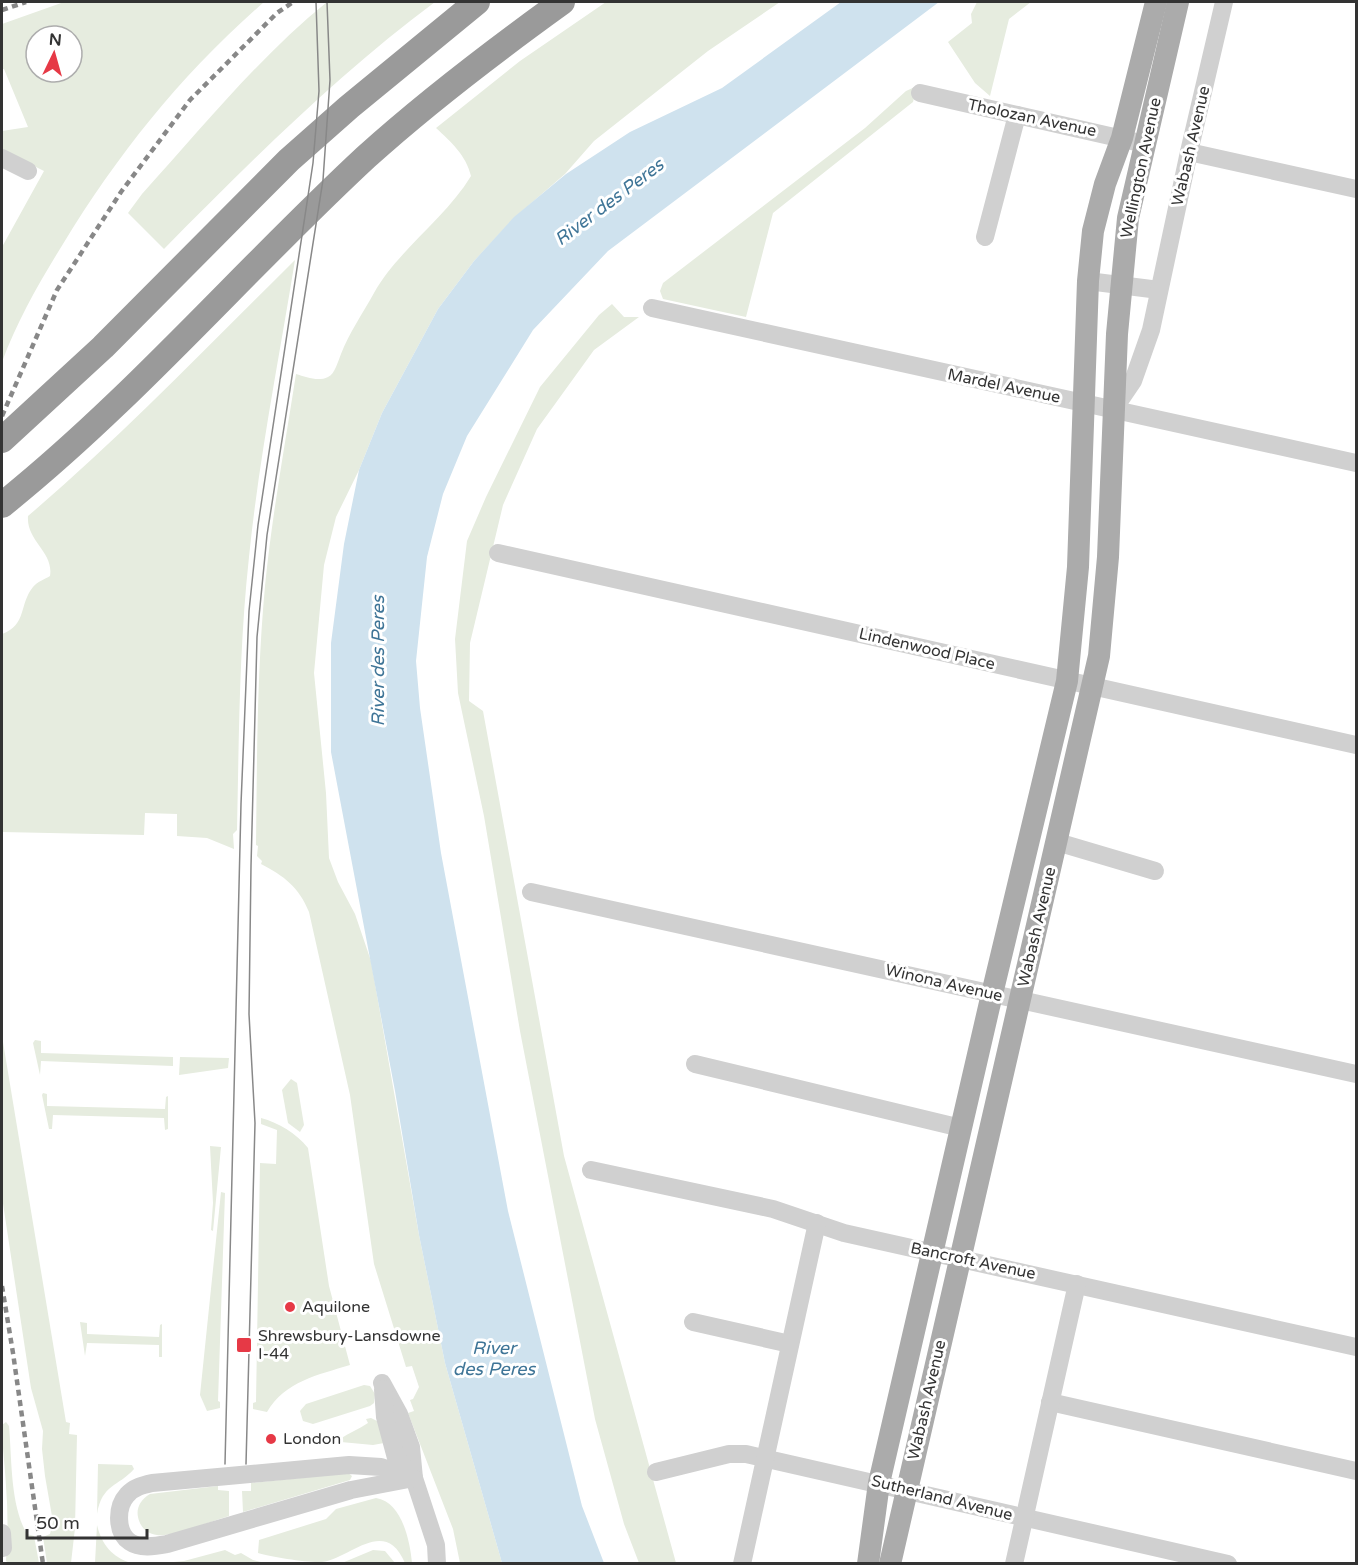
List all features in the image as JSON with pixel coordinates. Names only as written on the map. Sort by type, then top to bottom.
[{"type":"highway","points":[[2,440],[73,376],[290,160],[349,107],[477,2]]},
{"type":"highway","points":[[2,505],[113,408],[289,231],[408,119],[501,46],[562,2]]},
{"type":"main road","name":"Wellington Avenue","points":[[1084,404],[1088,281],[1093,231],[1105,183],[1122,138],[1156,2]]},
{"type":"main road","name":"Wellington Avenue","points":[[1114,409],[1120,285],[1128,218],[1178,2]]},
{"type":"main road","name":"Wabash Avenue","points":[[868,1563],[879,1483],[1067,681],[1078,567],[1084,404]]},
{"type":"main road","name":"Wabash Avenue","points":[[890,1563],[1099,656],[1108,557],[1114,409]]},
{"type":"street","name":"Wabash Avenue","points":[[1114,409],[1133,381],[1151,330],[1224,2]]},
{"type":"street","name":"Tholozan Avenue","points":[[920,93],[1145,144]]},
{"type":"street","points":[[985,237],[1017,115]]},
{"type":"street","points":[[1189,152],[1356,189]]},
{"type":"street","points":[[2,158],[28,171]]},
{"type":"street","points":[[1088,281],[1160,290]]},
{"type":"street","name":"Mardel Avenue","points":[[652,308],[1356,463]]},
{"type":"street","name":"Lindenwood Place","points":[[498,553],[1356,745]]},
{"type":"street","points":[[1056,843],[1155,871]]},
{"type":"street","name":"Winona Avenue","points":[[531,892],[1356,1074]]},
{"type":"street","points":[[695,1064],[961,1128]]},
{"type":"street","name":"Bancroft Avenue","points":[[591,1170],[773,1209],[844,1233],[1356,1347]]},
{"type":"street","points":[[742,1563],[817,1223]]},
{"type":"street","points":[[1014,1563],[1077,1284]]},
{"type":"street","points":[[693,1322],[790,1344]]},
{"type":"street","points":[[1050,1402],[1356,1471]]},
{"type":"street","name":"Sutherland Avenue","points":[[656,1472],[729,1454],[746,1454],[1228,1563]]},
{"type":"street","points":[[349,1465],[381,1467],[414,1478],[351,1490],[154,1546],[131,1543],[124,1536],[119,1518],[122,1502],[126,1496],[133,1490],[152,1483],[349,1465]]},
{"type":"street","points":[[414,1478],[434,1534],[436,1563]]},
{"type":"shaded area","points":[[64,2],[264,2],[234,29],[179,86],[107,177],[38,287],[22,316],[2,362],[2,247],[44,171],[2,150],[2,131],[28,127],[4,69],[2,69],[2,24]]},
{"type":"shaded area","points":[[327,2],[435,2],[329,89],[164,249],[128,213],[142,194],[254,70],[277,46]]},
{"type":"shaded area","points":[[606,2],[780,2],[708,51],[594,141],[565,174],[515,217],[474,261],[438,309],[382,413],[359,470],[336,517],[324,565],[314,673],[326,793],[329,858],[338,882],[355,914],[371,961],[419,1235],[445,1363],[502,1563],[460,1563],[453,1529],[408,1413],[414,1411],[410,1400],[413,1399],[419,1387],[412,1366],[406,1367],[374,1264],[350,1095],[309,912],[295,889],[284,878],[261,864],[262,861],[257,856],[258,716],[265,586],[296,374],[320,379],[333,373],[344,346],[384,277],[448,206],[471,176],[462,155],[436,128],[520,61]]},
{"type":"shaded area","points":[[977,2],[1031,2],[1009,19],[990,96],[975,83],[948,42],[972,23],[971,14]]},
{"type":"shaded area","points":[[917,86],[913,102],[773,213],[746,317],[663,299],[660,291],[663,283],[865,128],[906,91]]},
{"type":"shaded area","points":[[295,260],[264,446],[249,557],[241,659],[237,830],[233,834],[234,849],[207,838],[177,836],[177,814],[145,813],[144,835],[2,832],[2,634],[10,630],[19,620],[33,587],[50,576],[48,560],[31,533],[28,516],[131,423]]},
{"type":"shaded area","points":[[612,304],[624,317],[639,317],[594,350],[537,429],[503,505],[470,643],[469,701],[483,711],[564,1156],[676,1563],[639,1563],[624,1524],[595,1419],[520,1031],[484,816],[458,693],[455,639],[467,541],[486,497],[540,387],[599,315]]},
{"type":"shaded area","points":[[2,1036],[66,1422],[70,1423],[69,1434],[77,1435],[75,1528],[71,1563],[47,1563],[43,1537],[50,1534],[53,1522],[42,1449],[43,1431],[31,1388],[2,1197]]},
{"type":"shaded area","points":[[35,1040],[41,1041],[41,1053],[173,1057],[173,1066],[41,1061],[40,1075],[33,1043]]},
{"type":"shaded area","points":[[180,1057],[229,1058],[228,1068],[179,1075]]},
{"type":"shaded area","points":[[291,1079],[297,1083],[304,1125],[300,1132],[288,1123],[282,1090]]},
{"type":"shaded area","points":[[43,1093],[47,1094],[47,1106],[165,1109],[168,1096],[168,1129],[165,1130],[164,1118],[53,1115],[52,1129],[49,1129]]},
{"type":"shaded area","points":[[261,1118],[287,1129],[308,1148],[329,1286],[350,1365],[314,1376],[293,1386],[274,1401],[267,1412],[253,1409],[253,1403],[256,1402],[260,1163],[276,1164],[277,1130],[261,1124]]},
{"type":"shaded area","points":[[210,1146],[221,1147],[213,1231],[211,1230],[213,1203]]},
{"type":"shaded area","points":[[221,1192],[225,1193],[218,1401],[220,1408],[207,1411],[200,1395]]},
{"type":"shaded area","points":[[80,1322],[87,1323],[87,1334],[159,1337],[162,1324],[162,1357],[159,1357],[159,1345],[87,1343],[85,1356]]},
{"type":"shaded area","points":[[364,1385],[370,1386],[375,1394],[374,1403],[370,1406],[313,1424],[303,1421],[300,1411],[306,1404]]},
{"type":"shaded area","points":[[371,1418],[379,1422],[384,1443],[373,1445],[341,1442],[340,1439],[368,1423],[366,1419]]},
{"type":"shaded area","points":[[6,1422],[9,1426],[17,1510],[27,1534],[34,1536],[39,1563],[8,1563],[6,1561],[6,1478],[2,1425]]},
{"type":"shaded area","points":[[98,1464],[132,1465],[134,1469],[107,1491],[99,1504],[97,1514]]},
{"type":"shaded area","points":[[348,1473],[352,1476],[350,1480],[243,1512],[242,1491],[251,1491],[251,1483]]},
{"type":"shaded area","points":[[218,1486],[218,1490],[229,1491],[229,1516],[164,1535],[150,1533],[140,1524],[138,1514],[140,1504],[150,1494]]},
{"type":"shaded area","points":[[376,1498],[392,1507],[403,1524],[412,1563],[405,1563],[397,1549],[388,1542],[378,1541],[367,1543],[322,1562],[308,1562],[258,1553],[259,1540],[326,1519],[336,1509]]},
{"type":"shaded area","points":[[97,1525],[102,1539],[113,1554],[131,1563],[95,1563]]},
{"type":"shaded area","points":[[225,1550],[235,1555],[241,1553],[253,1560],[265,1563],[163,1563],[184,1561]]},
{"type":"shaded area","points":[[373,1550],[385,1551],[395,1563],[342,1563]]},
{"type":"water","name":"River des Peres","points":[[841,2],[939,2],[608,251],[533,330],[467,436],[443,494],[427,557],[416,661],[420,708],[441,853],[508,1211],[582,1506],[604,1563],[502,1563],[445,1363],[419,1235],[395,1091],[331,752],[331,643],[344,544],[359,470],[382,413],[438,309],[474,261],[514,217],[566,174],[630,132],[722,88]]},
{"type":"tram line","points":[[225,1464],[241,804],[249,611],[258,525],[313,163],[319,91],[316,2]]},
{"type":"tram line","points":[[246,1464],[255,1123],[249,1014],[257,637],[267,535],[323,180],[330,80],[327,2]]},
{"type":"railway","points":[[2,10],[26,2]]},
{"type":"railway","points":[[2,416],[57,290],[121,192],[190,100],[277,13],[293,2]]},
{"type":"railway","points":[[2,1286],[43,1564]]},
{"type":"place","name":"Aquilone","points":[[290,1307]]},
{"type":"place","name":"Shrewsbury-Lansdowne I-44","points":[[244,1345]]},
{"type":"place","name":"London","points":[[271,1439]]}]
